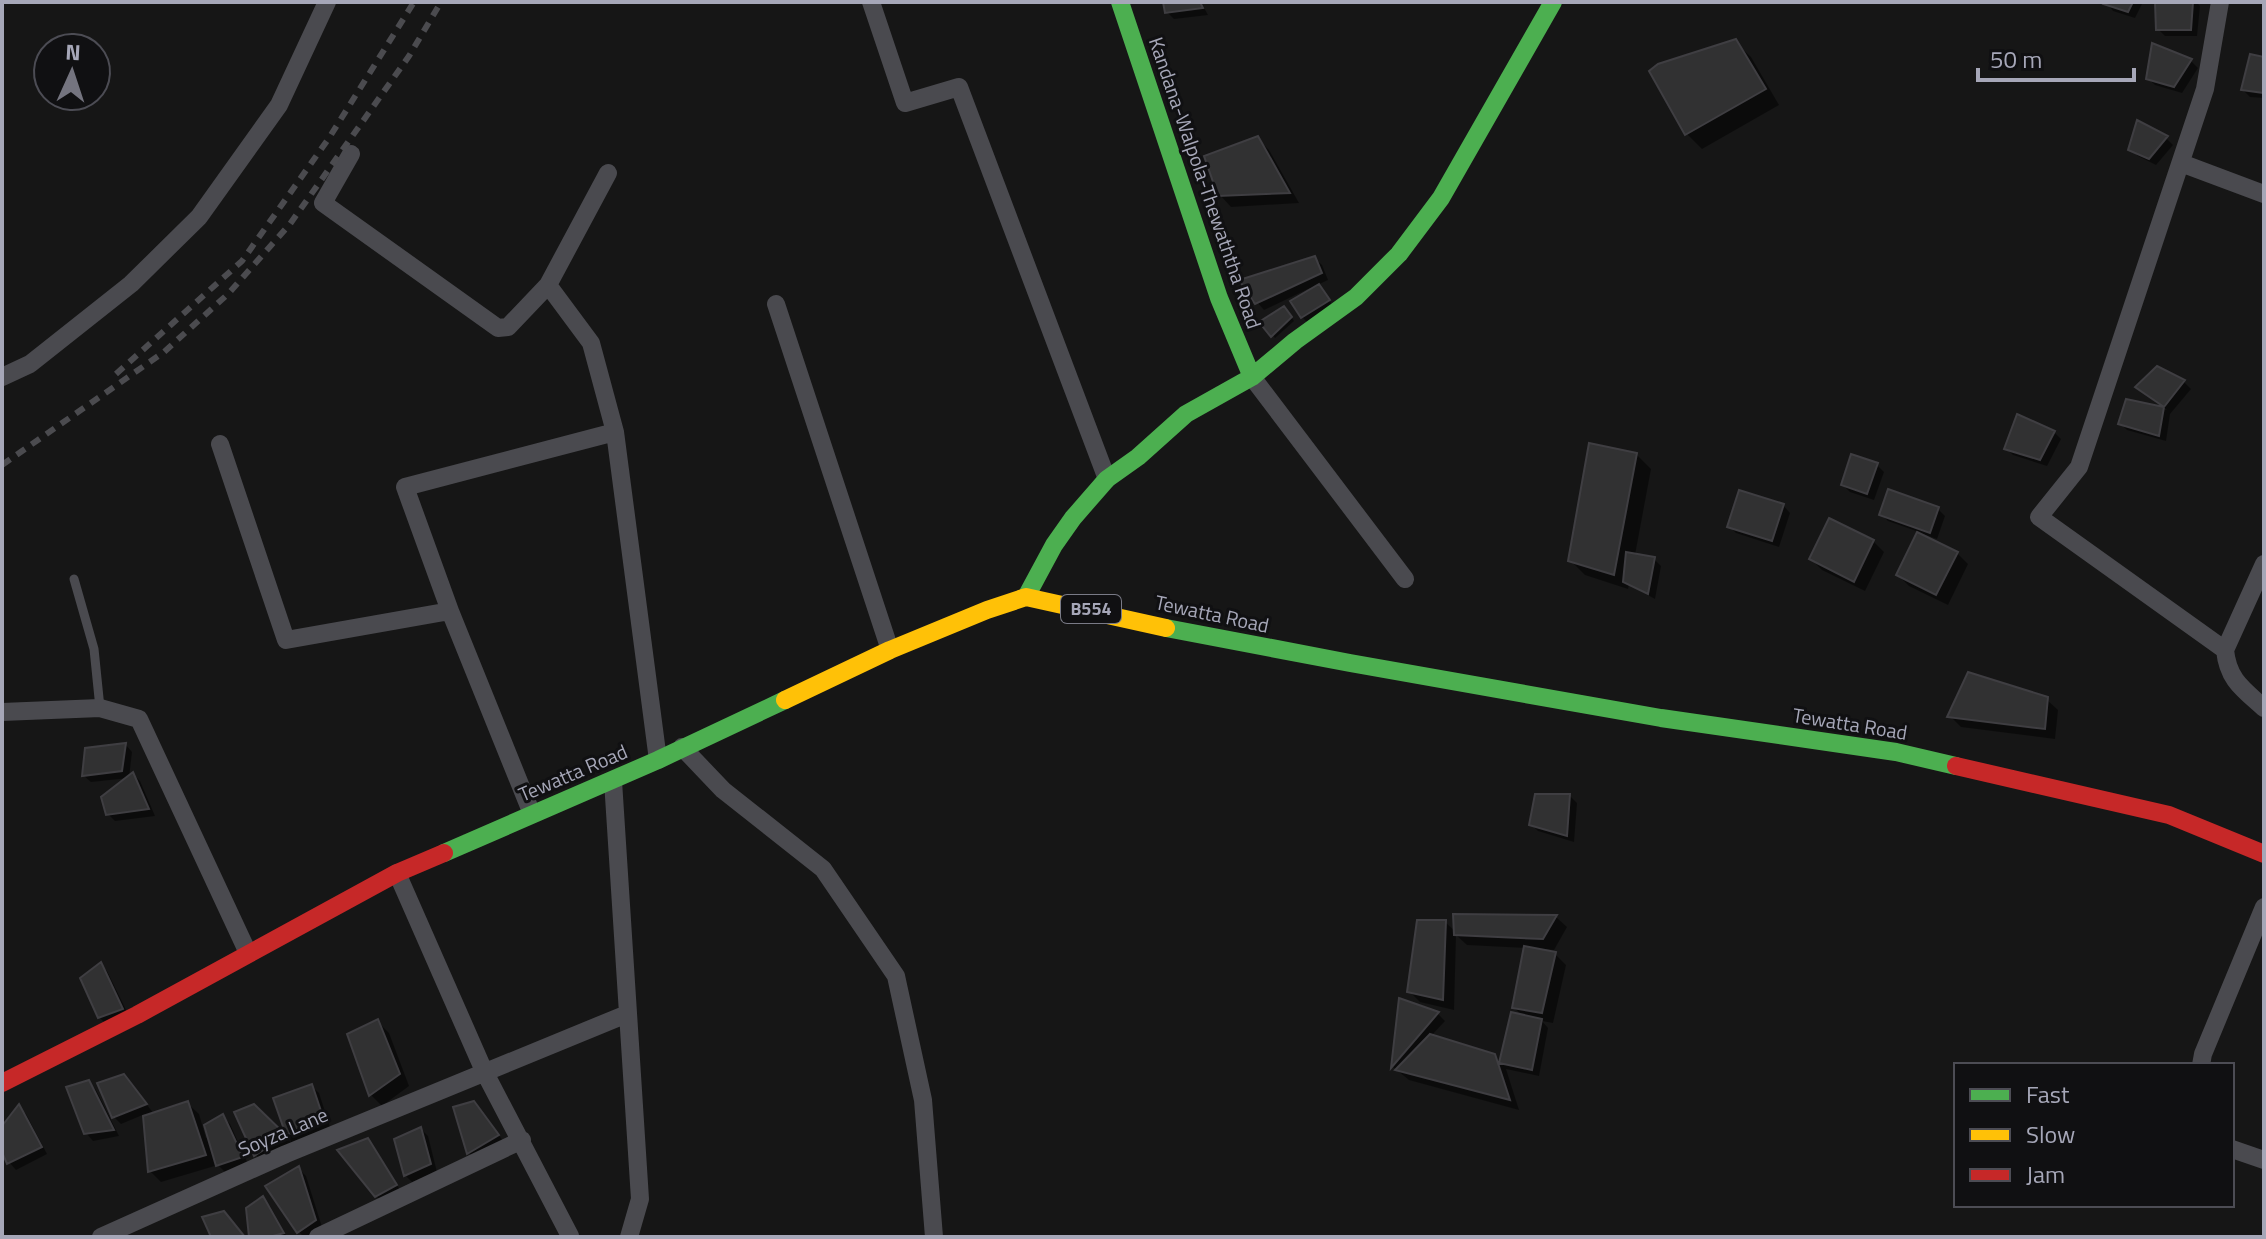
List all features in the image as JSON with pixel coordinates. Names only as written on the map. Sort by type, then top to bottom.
[{"type":"main road","name":"Kandana-Walpola-Thewaththa Road","points":[[1120,2],[1219,298],[1252,377]]},
{"type":"main road","points":[[1026,597],[1054,545],[1107,479],[1138,457],[1186,414],[1252,377],[1356,297],[1399,254],[1441,198],[1553,2]]},
{"type":"main road","name":"Tewatta Road","points":[[2,1083],[137,1015],[397,873],[613,781],[890,650],[1026,597],[1195,634],[1366,666],[1661,718],[1896,752],[2169,815],[2264,854]]},
{"type":"street","points":[[2,377],[30,364],[131,284],[199,217],[279,105],[327,2]]},
{"type":"street","points":[[871,2],[905,103],[959,87],[1107,479]]},
{"type":"street","points":[[2220,2],[2205,89],[2079,467],[2039,517],[2225,650]]},
{"type":"street","points":[[351,154],[323,203],[498,328],[508,327],[548,285],[608,173]]},
{"type":"street","points":[[2181,163],[2264,194]]},
{"type":"street","points":[[548,285],[591,343],[615,432],[658,760]]},
{"type":"street","points":[[776,304],[890,650]]},
{"type":"street","points":[[1252,377],[1405,579]]},
{"type":"street","points":[[532,814],[450,611],[405,487],[615,432]]},
{"type":"street","points":[[220,444],[286,640],[450,611]]},
{"type":"street","points":[[2264,564],[2225,650],[2230,674],[2264,708]]},
{"type":"street","points":[[2,712],[100,708],[139,719],[248,953]]},
{"type":"street","points":[[682,747],[723,790],[823,869],[896,976],[923,1100],[934,1237]]},
{"type":"street","points":[[613,781],[640,1199],[629,1237]]},
{"type":"street","points":[[397,873],[484,1071],[522,1140],[568,1237]]},
{"type":"street","points":[[2201,1063],[2264,907]]},
{"type":"street","name":"Soyza Lane","points":[[101,1237],[123,1233],[286,1154],[627,1014]]},
{"type":"street","points":[[318,1237],[522,1140]]},
{"type":"street","points":[[2234,1150],[2264,1160]]},
{"type":"lane","points":[[74,579],[94,649],[100,708]]},
{"type":"building","points":[[1163,2],[1200,2],[1203,8],[1165,13]]},
{"type":"building","points":[[2104,2],[2133,2],[2128,12]]},
{"type":"building","points":[[2155,2],[2193,2],[2191,30],[2156,30]]},
{"type":"building","points":[[1736,39],[1766,89],[1685,135],[1649,71],[1658,64]]},
{"type":"building","points":[[2152,43],[2192,59],[2174,87],[2146,79]]},
{"type":"building","points":[[2250,54],[2264,57],[2264,93],[2241,90]]},
{"type":"building","points":[[2137,120],[2168,136],[2149,159],[2128,150]]},
{"type":"building","points":[[1258,136],[1290,193],[1218,196],[1204,156]]},
{"type":"building","points":[[1315,256],[1322,273],[1255,304],[1239,280]]},
{"type":"building","points":[[1319,284],[1330,300],[1301,318],[1290,301]]},
{"type":"building","points":[[1284,306],[1292,317],[1271,337],[1259,322]]},
{"type":"building","points":[[2157,366],[2185,380],[2164,407],[2135,387]]},
{"type":"building","points":[[2126,399],[2164,407],[2159,436],[2118,424]]},
{"type":"building","points":[[2017,414],[2055,431],[2040,460],[2004,449]]},
{"type":"building","points":[[1589,443],[1637,453],[1614,575],[1568,561]]},
{"type":"building","points":[[1851,454],[1878,463],[1867,494],[1841,485]]},
{"type":"building","points":[[1888,489],[1939,507],[1930,533],[1879,515]]},
{"type":"building","points":[[1739,490],[1784,504],[1772,541],[1727,527]]},
{"type":"building","points":[[1829,518],[1874,540],[1854,582],[1809,559]]},
{"type":"building","points":[[1917,532],[1958,552],[1936,595],[1896,575]]},
{"type":"building","points":[[1626,552],[1655,557],[1648,594],[1623,582]]},
{"type":"building","points":[[1968,672],[2048,697],[2045,729],[1947,717]]},
{"type":"building","points":[[126,743],[122,771],[82,776],[85,748]]},
{"type":"building","points":[[133,772],[149,809],[106,815],[101,797]]},
{"type":"building","points":[[1535,794],[1570,794],[1567,836],[1529,825]]},
{"type":"building","points":[[1453,914],[1557,915],[1543,939],[1454,935]]},
{"type":"building","points":[[1417,920],[1446,920],[1443,1000],[1407,992]]},
{"type":"building","points":[[1524,946],[1556,952],[1542,1013],[1512,1008]]},
{"type":"building","points":[[101,962],[123,1009],[98,1018],[80,978]]},
{"type":"building","points":[[1399,998],[1439,1012],[1391,1068]]},
{"type":"building","points":[[1511,1012],[1542,1019],[1532,1070],[1499,1063]]},
{"type":"building","points":[[378,1019],[400,1074],[369,1096],[347,1034]]},
{"type":"building","points":[[1430,1034],[1495,1054],[1510,1100],[1395,1070]]},
{"type":"building","points":[[124,1074],[147,1104],[112,1118],[97,1083]]},
{"type":"building","points":[[89,1080],[114,1130],[84,1134],[66,1087]]},
{"type":"building","points":[[312,1084],[325,1123],[286,1135],[273,1098]]},
{"type":"building","points":[[188,1101],[206,1155],[148,1172],[143,1116]]},
{"type":"building","points":[[474,1101],[499,1135],[467,1154],[453,1107]]},
{"type":"building","points":[[19,1104],[42,1147],[7,1164],[2,1152],[2,1126]]},
{"type":"building","points":[[254,1104],[286,1135],[254,1156],[234,1112]]},
{"type":"building","points":[[223,1114],[243,1157],[216,1166],[204,1125]]},
{"type":"building","points":[[421,1127],[431,1164],[404,1176],[394,1139]]},
{"type":"building","points":[[368,1138],[397,1185],[375,1197],[337,1150]]},
{"type":"building","points":[[299,1166],[316,1220],[297,1233],[265,1186]]},
{"type":"building","points":[[263,1196],[284,1233],[249,1237],[246,1208]]},
{"type":"building","points":[[224,1211],[245,1237],[211,1237],[202,1217]]},
{"type":"railway","points":[[116,374],[242,261],[329,138],[414,2]]},
{"type":"railway","points":[[2,465],[164,352],[228,294],[290,224],[409,56],[441,2]]},
{"type":"traffic: fast","points":[[1120,2],[1219,298],[1252,377]]},
{"type":"traffic: fast","points":[[1026,597],[1054,545],[1107,479],[1138,457],[1186,414],[1252,377],[1356,297],[1399,254],[1441,198],[1553,2]]},
{"type":"traffic: fast","points":[[1166,628],[1661,718],[1896,752],[1956,766]]},
{"type":"traffic: fast","points":[[444,853],[658,760],[785,700]]},
{"type":"traffic: slow","points":[[785,700],[890,650],[1026,597],[1166,628]]},
{"type":"traffic: jam","points":[[1956,766],[2169,815],[2264,854]]},
{"type":"traffic: jam","points":[[2,1083],[137,1015],[397,873],[444,853]]}]
